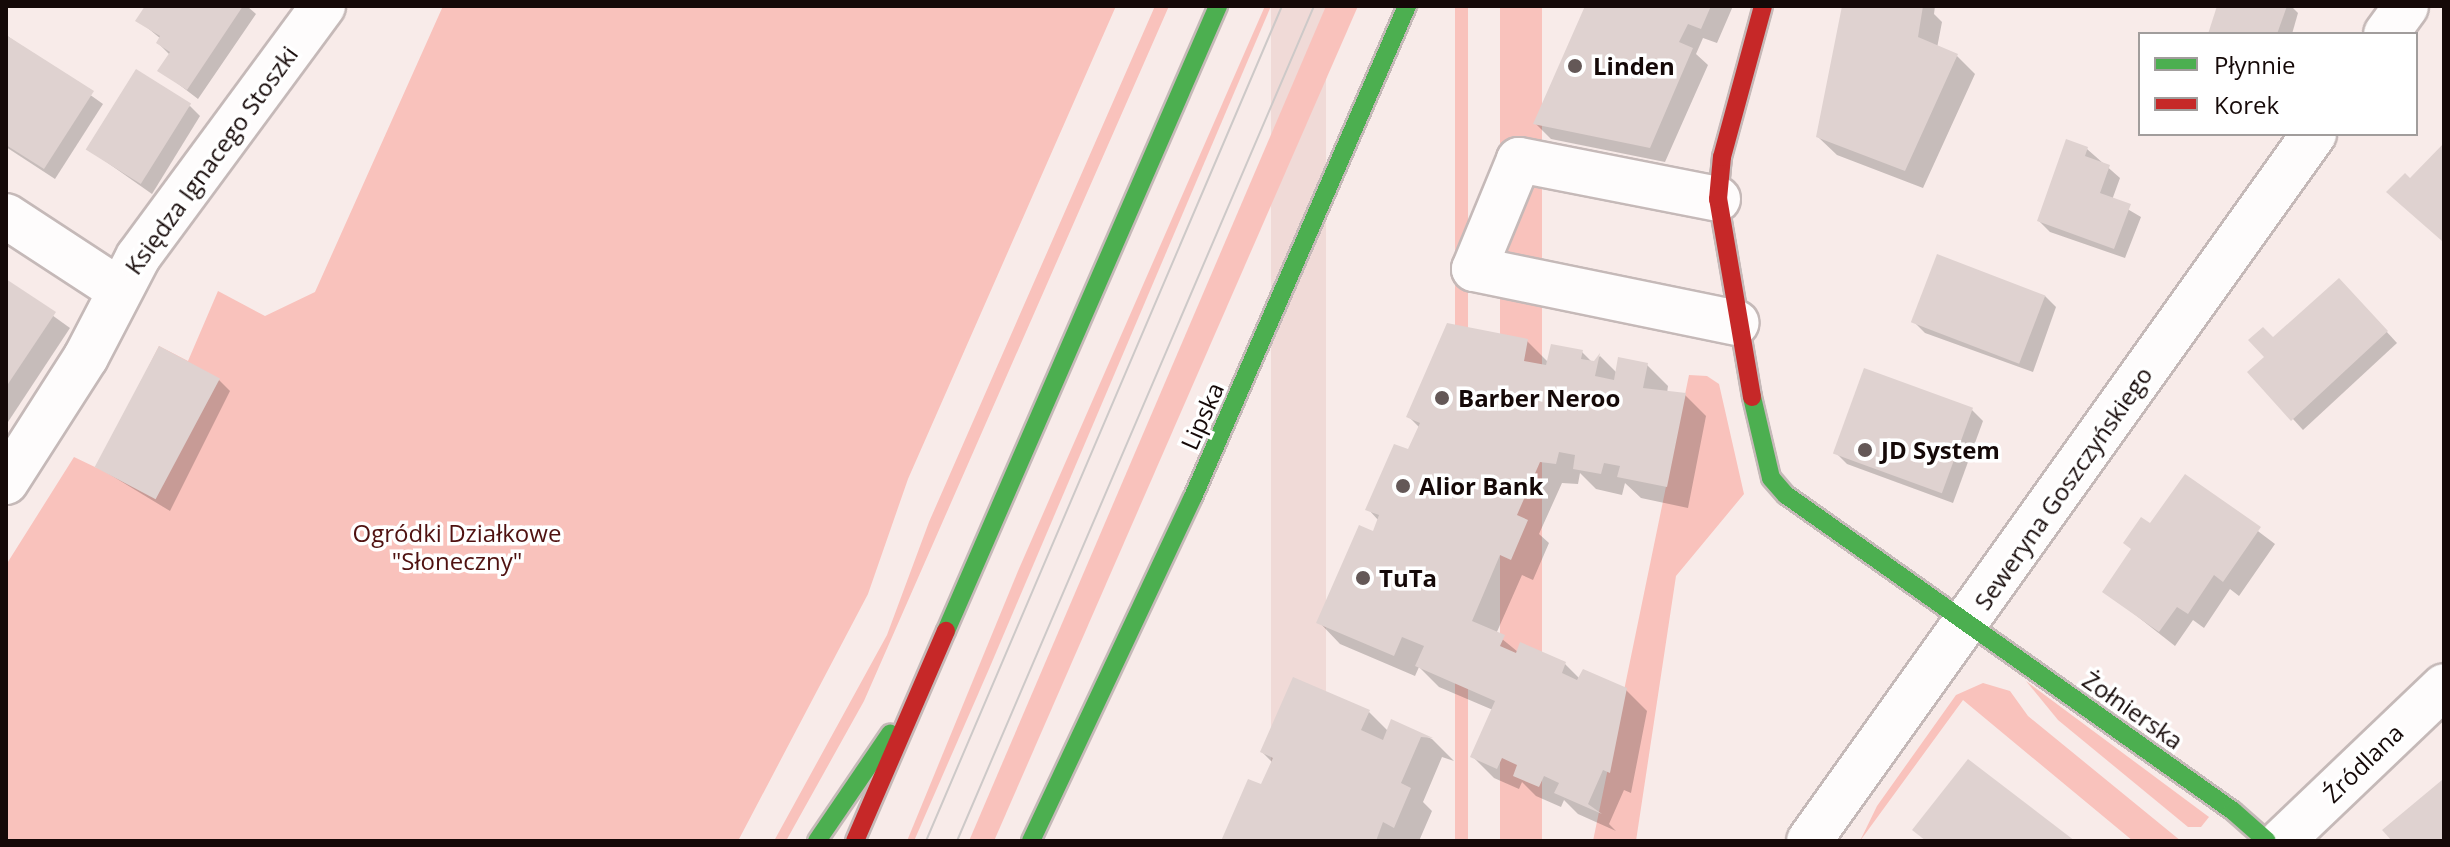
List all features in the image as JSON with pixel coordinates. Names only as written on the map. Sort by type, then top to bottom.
[{"type":"main road","points":[[855,841],[914,699],[1218,6]]},
{"type":"main road","name":"Lipska","points":[[1031,841],[1193,497],[1407,6]]},
{"type":"main road","name":"Żołnierska","points":[[1763,6],[1722,157],[1718,199],[1762,458],[1771,478],[1786,495],[2267,841]]},
{"type":"main road","points":[[817,841],[914,699]]},
{"type":"street","name":"Księdza Ignacego Stoszki","points":[[6,482],[86,357],[119,290],[242,112],[323,6]]},
{"type":"street","points":[[2387,32],[2406,6]]},
{"type":"street","name":"Seweryna Goszczyńskiego","points":[[1809,841],[2313,136]]},
{"type":"street","points":[[1718,199],[1519,160],[1474,269],[1737,323]]},
{"type":"street","points":[[6,216],[119,290]]},
{"type":"street","name":"Źródlana","points":[[2282,841],[2444,686]]},
{"type":"shaded area","points":[[1271,6],[1326,6],[1326,841],[1271,841]]},
{"type":"green space","name":"Ogródki Działkowe \"Słoneczny\"","points":[[443,6],[1116,6],[908,479],[868,594],[738,841],[6,841],[6,565],[74,457],[97,468],[159,346],[188,361],[218,291],[265,316],[315,292]]},
{"type":"green space","points":[[1155,6],[1169,6],[864,701],[786,841],[774,841],[887,635],[929,522]]},
{"type":"green space","points":[[1265,6],[1271,6],[989,669],[914,841],[907,841],[1018,571]]},
{"type":"green space","points":[[1326,6],[1358,6],[994,841],[969,841]]},
{"type":"green space","points":[[1455,6],[1468,6],[1468,841],[1455,841]]},
{"type":"green space","points":[[1500,6],[1542,6],[1542,841],[1500,841]]},
{"type":"green space","points":[[1689,375],[1707,376],[1719,384],[1744,494],[1676,576],[1636,841],[1593,841]]},
{"type":"green space","points":[[2026,681],[2209,817],[2201,827],[2188,827],[2058,720]]},
{"type":"green space","points":[[1983,683],[2010,691],[2028,716],[2181,841],[2133,841],[1963,700],[1860,841],[1877,806],[1956,695]]},
{"type":"building","points":[[145,6],[243,6],[187,90],[157,71],[170,52],[156,43],[160,36],[135,21]]},
{"type":"building","points":[[1585,6],[1711,6],[1701,29],[1688,24],[1679,42],[1693,48],[1650,148],[1533,124]]},
{"type":"building","points":[[1842,6],[1923,6],[1918,37],[1958,54],[1905,171],[1816,137]]},
{"type":"building","points":[[2217,6],[2287,6],[2278,32],[2209,32]]},
{"type":"building","points":[[6,35],[94,91],[44,169],[6,145]]},
{"type":"building","points":[[136,69],[191,103],[141,184],[86,150]]},
{"type":"building","points":[[2066,139],[2088,147],[2085,156],[2110,165],[2100,193],[2131,204],[2114,249],[2037,221]]},
{"type":"building","points":[[2444,143],[2442,241],[2386,192],[2405,173],[2410,178]]},
{"type":"building","points":[[1937,254],[2045,296],[2019,364],[1911,322]]},
{"type":"building","points":[[2339,278],[2388,331],[2291,421],[2247,372],[2264,357],[2248,340],[2263,327],[2273,337]]},
{"type":"building","points":[[6,279],[56,312],[6,387]]},
{"type":"building","points":[[1447,323],[1528,339],[1524,361],[1546,365],[1551,344],[1583,350],[1581,359],[1594,361],[1600,353],[1595,376],[1614,380],[1618,357],[1648,363],[1643,388],[1686,393],[1667,487],[1617,477],[1620,466],[1604,463],[1601,474],[1573,469],[1575,455],[1559,452],[1556,464],[1540,462],[1517,515],[1528,520],[1511,560],[1500,555],[1472,621],[1505,635],[1500,646],[1516,653],[1520,642],[1566,662],[1562,673],[1577,680],[1583,669],[1627,688],[1610,773],[1603,770],[1588,804],[1602,814],[1554,793],[1559,783],[1544,776],[1539,787],[1513,776],[1517,765],[1502,758],[1497,769],[1470,757],[1495,701],[1415,666],[1424,646],[1402,637],[1394,656],[1316,623],[1359,525],[1373,531],[1379,515],[1365,510],[1394,444],[1408,449],[1420,423],[1406,417]]},
{"type":"building","points":[[159,346],[220,378],[156,499],[95,467]]},
{"type":"building","points":[[1864,368],[1973,408],[1942,493],[1833,454]]},
{"type":"building","points":[[2185,474],[2261,527],[2223,582],[2214,575],[2188,614],[2177,607],[2159,632],[2102,592],[2131,549],[2123,543],[2141,517],[2150,523]]},
{"type":"building","points":[[1293,677],[1370,710],[1361,730],[1383,740],[1391,719],[1433,738],[1421,737],[1401,783],[1411,788],[1394,828],[1383,822],[1376,841],[1221,841],[1248,779],[1261,784],[1273,758],[1260,752]]},
{"type":"building","points":[[1968,759],[2075,841],[1926,841],[1912,830]]},
{"type":"building","points":[[2442,780],[2444,841],[2392,841],[2382,830]]},
{"type":"tram line","points":[[926,841],[1282,6]]},
{"type":"tram line","points":[[957,841],[1314,6]]},
{"type":"traffic: fast","points":[[946,631],[1218,6]]},
{"type":"traffic: fast","points":[[1031,841],[1193,497],[1407,6]]},
{"type":"traffic: fast","points":[[1752,397],[1771,478],[1786,495],[2233,811],[2267,841]]},
{"type":"traffic: fast","points":[[817,841],[890,734]]},
{"type":"traffic: jam","points":[[1752,397],[1718,199],[1722,157],[1763,6]]},
{"type":"traffic: jam","points":[[855,841],[946,631]]},
{"type":"place","name":"Linden","points":[[1575,66]]},
{"type":"place","name":"Barber Neroo","points":[[1442,398]]},
{"type":"place","name":"JD System","points":[[1865,450]]},
{"type":"place","name":"Alior Bank","points":[[1403,486]]},
{"type":"place","name":"TuTa","points":[[1363,578]]}]
